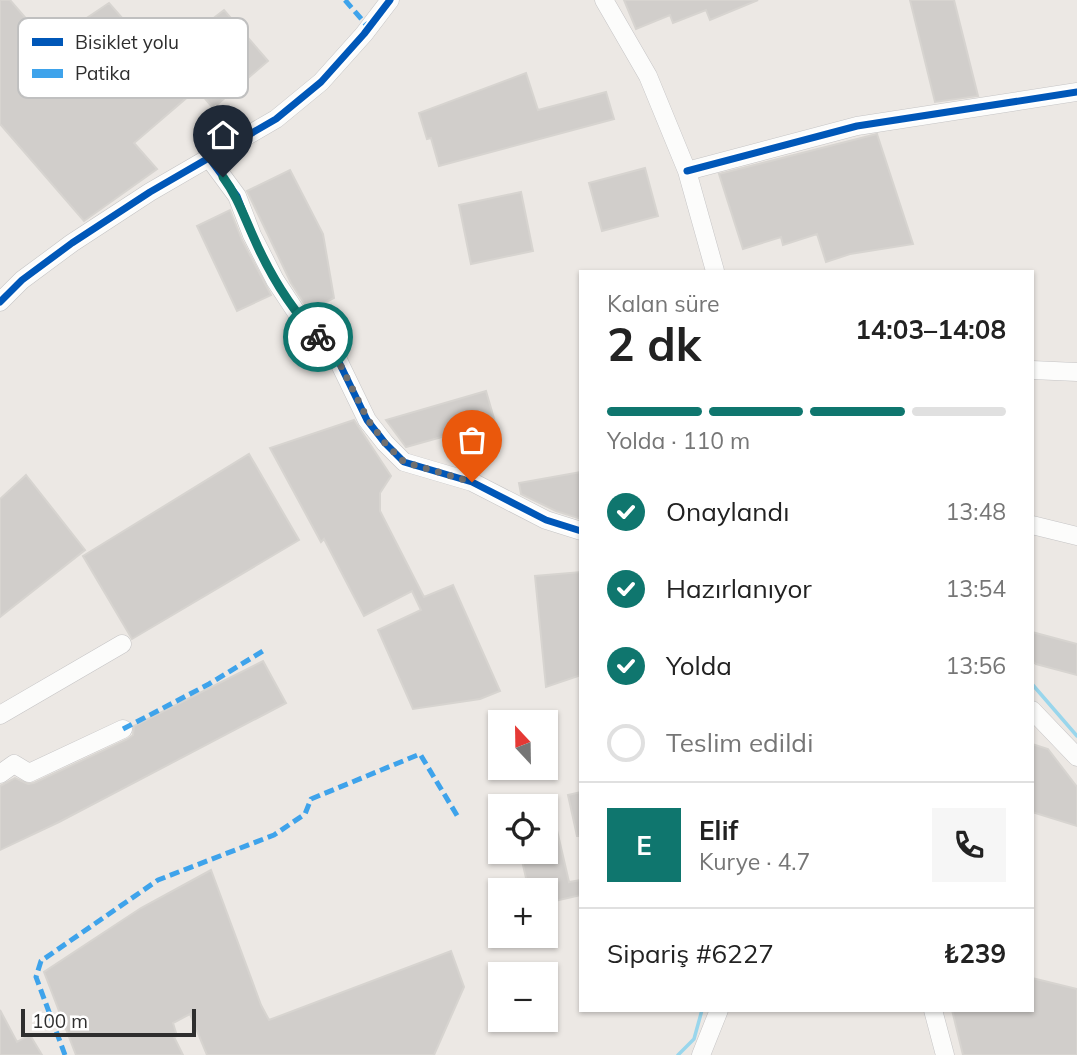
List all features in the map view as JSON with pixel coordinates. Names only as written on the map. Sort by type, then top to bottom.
[{"type":"street","points":[[0,302],[22,280],[72,243],[150,192],[276,119],[320,82],[364,34],[390,0]]},
{"type":"street","points":[[604,0],[648,76],[687,171],[715,270]]},
{"type":"street","points":[[687,171],[857,126],[1077,92]]},
{"type":"street","points":[[209,158],[237,196],[252,235],[275,280],[302,321],[336,356],[368,420],[385,443],[404,462],[472,482],[546,520],[579,530]]},
{"type":"street","points":[[1034,370],[1077,372]]},
{"type":"street","points":[[1034,525],[1077,536]]},
{"type":"street","points":[[0,715],[122,645]]},
{"type":"street","points":[[1034,712],[1077,757]]},
{"type":"street","points":[[0,774],[14,764],[29,773],[123,729]]},
{"type":"street","points":[[701,1055],[718,1012]]},
{"type":"street","points":[[934,1012],[945,1055]]},
{"type":"building","points":[[0,0],[10,0],[26,18],[18,18],[18,98],[186,98],[134,143],[157,169],[84,221],[0,124]]},
{"type":"building","points":[[624,0],[758,0],[710,20],[706,10],[673,23],[670,15],[636,29]]},
{"type":"building","points":[[910,0],[954,0],[978,96],[935,102]]},
{"type":"building","points":[[109,3],[122,18],[87,18]]},
{"type":"building","points":[[224,10],[231,18],[214,18]]},
{"type":"building","points":[[248,38],[268,61],[248,78]]},
{"type":"building","points":[[526,73],[538,110],[606,92],[614,119],[439,166],[431,138],[427,139],[419,113]]},
{"type":"building","points":[[205,98],[225,98],[213,108]]},
{"type":"building","points":[[877,134],[913,244],[850,254],[826,262],[817,234],[783,245],[781,237],[743,249],[719,174]]},
{"type":"building","points":[[645,168],[658,216],[602,231],[589,183]]},
{"type":"building","points":[[290,170],[323,234],[334,298],[309,311],[291,283],[247,191]]},
{"type":"building","points":[[521,192],[533,251],[471,264],[459,205]]},
{"type":"building","points":[[230,210],[242,240],[271,295],[237,311],[197,226]]},
{"type":"building","points":[[486,391],[495,422],[406,447],[386,420]]},
{"type":"building","points":[[354,420],[391,476],[380,493],[380,511],[424,597],[453,585],[500,691],[480,699],[413,709],[378,630],[421,610],[412,591],[364,616],[324,539],[321,542],[270,448]]},
{"type":"building","points":[[249,454],[299,540],[132,639],[83,556]]},
{"type":"building","points":[[579,472],[579,518],[556,511],[521,494],[519,483]]},
{"type":"building","points":[[26,475],[85,550],[0,617],[0,499]]},
{"type":"building","points":[[579,572],[579,676],[546,687],[535,576]]},
{"type":"building","points":[[1034,633],[1077,644],[1077,675],[1036,664]]},
{"type":"building","points":[[263,661],[286,703],[0,850],[0,786],[15,778],[28,784],[34,783],[128,739],[133,735],[134,726]]},
{"type":"building","points":[[1034,745],[1048,749],[1077,787],[1077,826],[1034,813]]},
{"type":"building","points":[[579,792],[579,836],[577,836],[568,795]]},
{"type":"building","points":[[558,835],[569,882],[579,880],[579,895],[558,900],[558,878],[526,878],[523,864],[558,864]]},
{"type":"building","points":[[211,870],[269,1020],[451,951],[464,987],[434,1055],[207,1055],[190,1014],[173,1023],[177,1036],[174,1037],[183,1055],[76,1055],[44,972],[141,908]]},
{"type":"building","points":[[1034,978],[1077,989],[1077,1055],[963,1055],[952,1012],[1034,1012]]},
{"type":"building","points":[[0,1010],[17,1042],[30,1035],[42,1055],[0,1055]]},
{"type":"waterway","points":[[1034,686],[1077,736]]},
{"type":"waterway","points":[[678,1055],[694,1039],[701,1012]]},
{"type":"marked path","points":[[345,0],[369,28]]},
{"type":"marked path","points":[[123,729],[209,684],[263,651]]},
{"type":"marked path","points":[[65,1055],[36,977],[41,961],[158,880],[274,835],[305,814],[311,799],[420,754],[458,817]]},
{"type":"cycle path","points":[[0,302],[22,280],[72,243],[150,192],[276,119],[321,82],[390,0]]},
{"type":"cycle path","points":[[687,171],[857,126],[1077,92]]},
{"type":"cycle path","points":[[209,158],[237,196],[252,235],[275,280],[302,321],[336,356],[367,420],[385,443],[404,462],[472,482],[546,520],[579,530]]},
{"type":"way so far","points":[[318,337],[336,356],[368,420],[404,462],[472,482]]},
{"type":"route","points":[[223,177],[237,196],[252,235],[275,280],[302,321],[318,337]]}]
